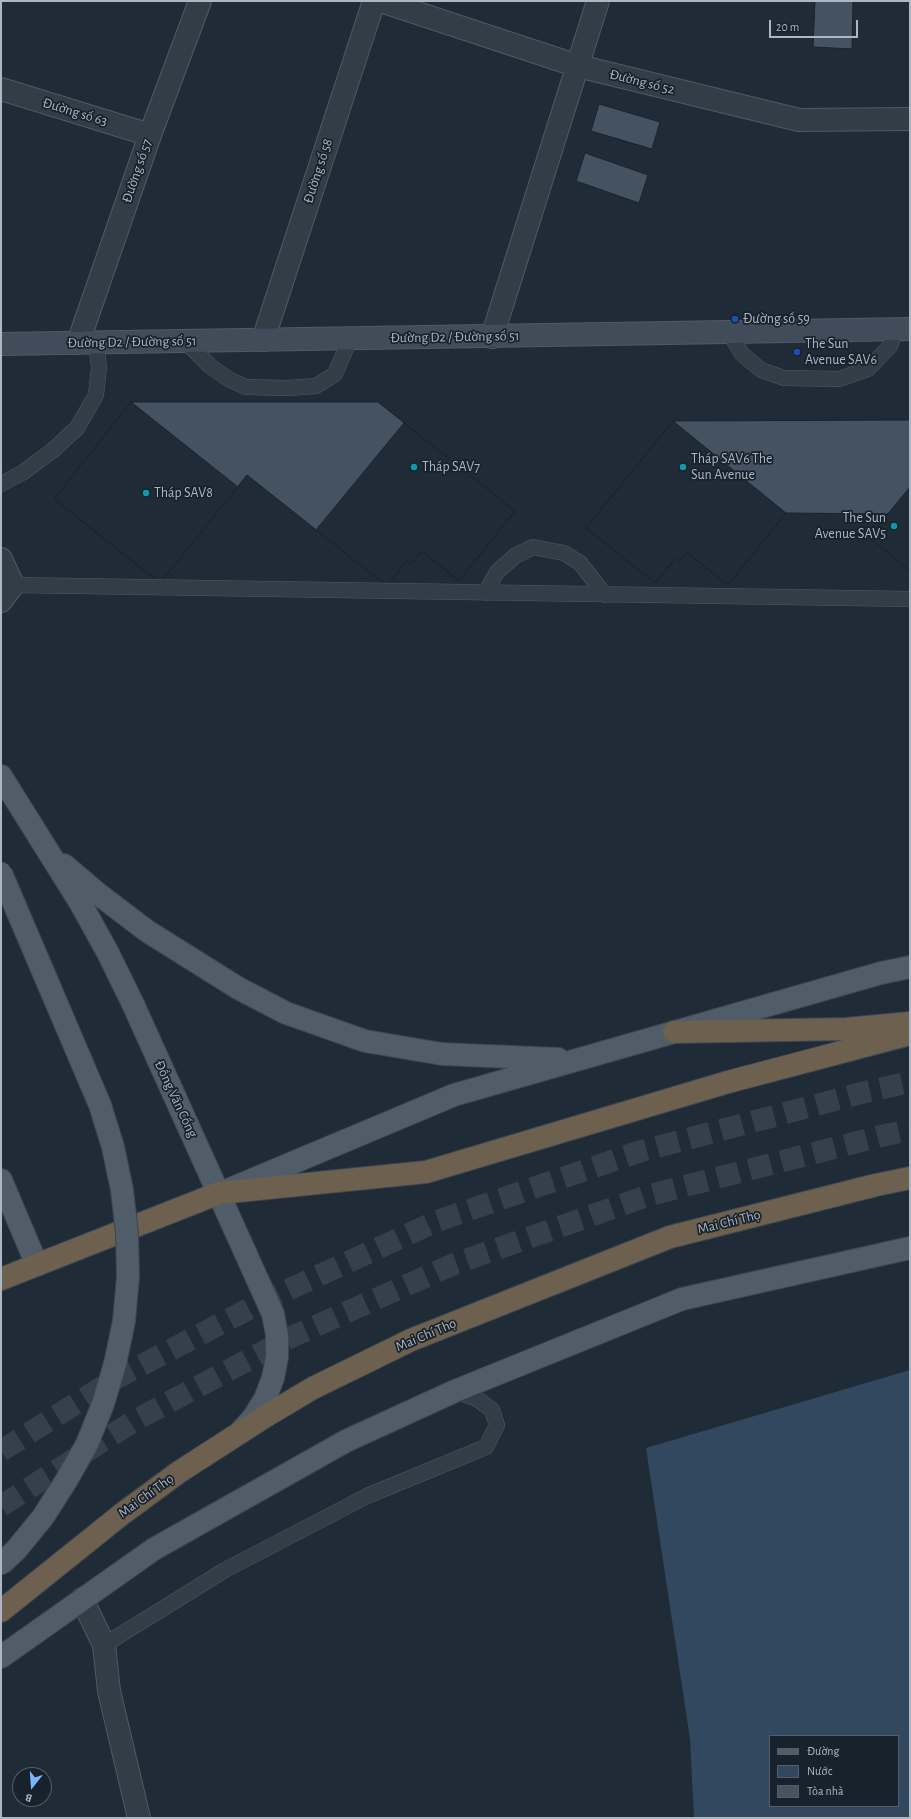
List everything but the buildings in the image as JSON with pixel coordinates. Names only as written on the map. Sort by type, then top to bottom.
[{"type":"highway","points":[[674,1032],[846,1029],[910,1023]]},
{"type":"highway","points":[[1,1278],[219,1193],[426,1172],[728,1082],[910,1034]]},
{"type":"highway","name":"Mai Chí Thọ","points":[[1,1611],[15,1602],[67,1557],[122,1514],[179,1472],[313,1388],[411,1340],[670,1237],[876,1184],[910,1178]]},
{"type":"main road","name":"Đồng Văn Cống","points":[[1,776],[49,852],[108,953],[133,1004],[265,1293],[273,1314],[277,1335],[276,1364],[273,1378],[265,1399],[253,1418],[238,1434]]},
{"type":"main road","points":[[49,852],[97,893],[147,931],[225,980],[286,1013],[365,1041],[442,1054],[577,1060]]},
{"type":"main road","points":[[1,874],[100,1105],[113,1147],[122,1190],[126,1226],[128,1278],[124,1321],[115,1364],[103,1404],[87,1444],[43,1517],[16,1550],[1,1564]]},
{"type":"main road","points":[[219,1193],[454,1095],[881,973],[910,967]]},
{"type":"main road","points":[[1,1180],[37,1265]]},
{"type":"main road","points":[[1,1657],[154,1549],[346,1441],[455,1391],[682,1299],[910,1248]]},
{"type":"street","name":"Đường số 57","points":[[87,343],[150,135],[200,1]]},
{"type":"street","name":"Đường số 58","points":[[262,340],[374,1]]},
{"type":"street","name":"Đường số 52","points":[[381,1],[578,66],[799,120],[910,119]]},
{"type":"street","points":[[492,336],[598,1]]},
{"type":"street","name":"Đường số 63","points":[[1,89],[150,135]]},
{"type":"street","name":"Đường D2 / Đường số 51","points":[[1,344],[903,329]]},
{"type":"street","points":[[1,559],[7,593]]},
{"type":"street","points":[[82,1599],[104,1645],[109,1691],[139,1818]]},
{"type":"lane","points":[[729,332],[742,354],[761,370],[784,378],[839,379],[868,369],[890,346],[903,329]]},
{"type":"lane","points":[[186,342],[210,366],[230,380],[246,387],[287,388],[316,386],[335,374],[350,338]]},
{"type":"lane","points":[[1,484],[34,464],[77,428],[96,395],[99,367],[87,343]]},
{"type":"lane","points":[[485,593],[497,572],[515,556],[533,547],[564,553],[580,564],[605,595]]},
{"type":"lane","points":[[7,593],[485,593],[910,599]]},
{"type":"lane","points":[[104,1645],[225,1570],[360,1499],[486,1447],[497,1425],[492,1410],[477,1399],[455,1391]]},
{"type":"water","points":[[910,1370],[910,1818],[694,1818],[690,1739],[646,1448]]},
{"type":"tunnel","points":[[1,1451],[113,1380],[266,1300],[437,1221],[638,1152],[869,1091],[910,1082]]},
{"type":"tunnel","points":[[1,1506],[134,1421],[287,1339],[454,1264],[650,1195],[881,1136],[910,1130]]},
{"type":"place","name":"Đường số 59","points":[[735,319]]},
{"type":"place","name":"The Sun Avenue SAV6","points":[[797,352]]},
{"type":"place","name":"Tháp SAV7","points":[[414,467]]},
{"type":"place","name":"Tháp SAV6 The Sun Avenue","points":[[683,467]]},
{"type":"place","name":"Tháp SAV8","points":[[146,493]]},
{"type":"place","name":"The Sun Avenue SAV5","points":[[894,526]]}]
